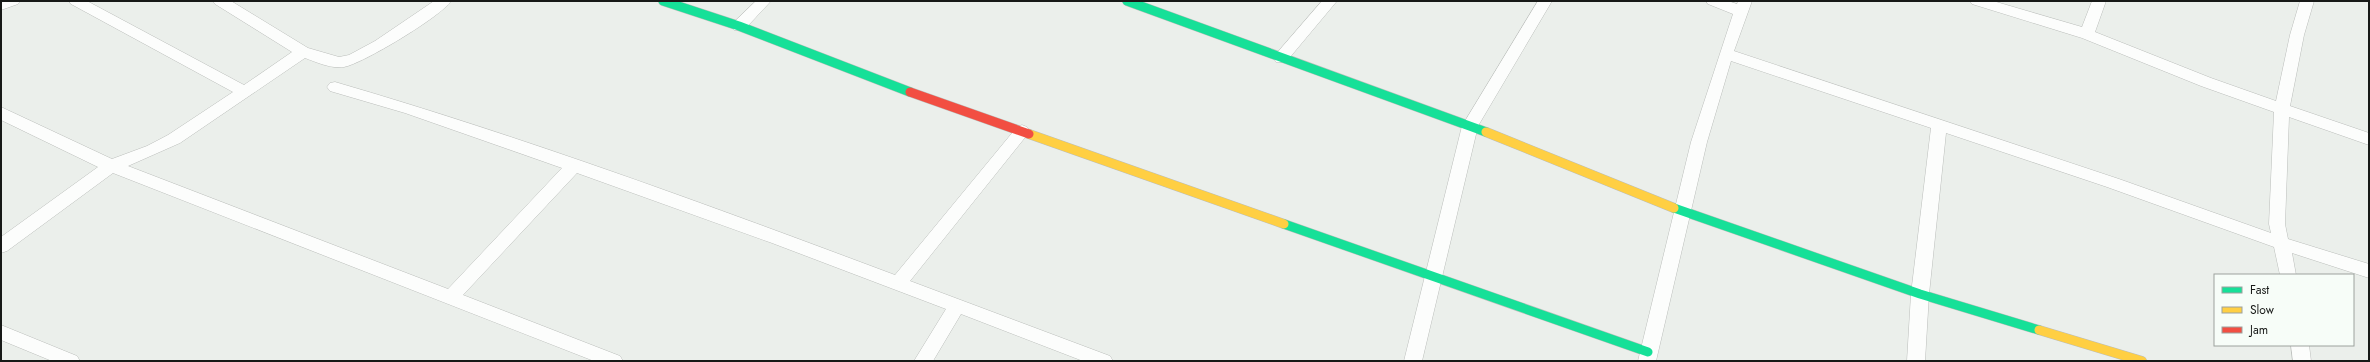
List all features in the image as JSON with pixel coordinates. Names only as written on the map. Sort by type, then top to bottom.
[{"type":"street","points":[[1,5],[13,1]]},
{"type":"street","points":[[76,1],[245,92]]},
{"type":"street","points":[[220,1],[262,25],[303,52],[331,62],[351,60],[363,55],[444,1]]},
{"type":"street","points":[[663,1],[739,26],[926,98],[1434,277],[1648,357],[1682,211],[1726,54],[1743,6],[1713,1]]},
{"type":"street","points":[[739,26],[764,1]]},
{"type":"street","points":[[1127,1],[1470,126],[1682,211],[1920,294],[2142,361]]},
{"type":"street","points":[[1281,58],[1330,1]]},
{"type":"street","points":[[1413,361],[1470,126],[1545,1]]},
{"type":"street","points":[[1977,1],[2088,34],[2206,82],[2369,139]]},
{"type":"street","points":[[2088,34],[2099,1]]},
{"type":"street","points":[[2288,274],[2277,224],[2282,109],[2297,35],[2307,1]]},
{"type":"street","points":[[3,241],[111,166],[153,150],[174,139],[303,52]]},
{"type":"street","points":[[1726,54],[1939,125],[2281,243],[2369,270]]},
{"type":"street","points":[[335,87],[410,109],[574,166],[898,283],[1104,361]]},
{"type":"street","points":[[1,113],[111,166],[614,361]]},
{"type":"street","points":[[1916,361],[1920,294],[1939,125]]},
{"type":"street","points":[[898,283],[1022,131]]},
{"type":"street","points":[[451,297],[574,166]]},
{"type":"street","points":[[923,361],[957,305]]},
{"type":"street","points":[[1,332],[68,361]]},
{"type":"street","points":[[2300,346],[2302,361]]},
{"type":"traffic: fast","points":[[663,1],[739,26],[910,92]]},
{"type":"traffic: fast","points":[[1127,1],[1486,132]]},
{"type":"traffic: fast","points":[[1674,208],[1920,294],[2039,330]]},
{"type":"traffic: fast","points":[[1284,224],[1648,352]]},
{"type":"traffic: slow","points":[[1486,132],[1674,208]]},
{"type":"traffic: slow","points":[[1029,134],[1284,224]]},
{"type":"traffic: slow","points":[[2039,330],[2142,361]]},
{"type":"traffic: jam","points":[[910,92],[1029,134]]}]
